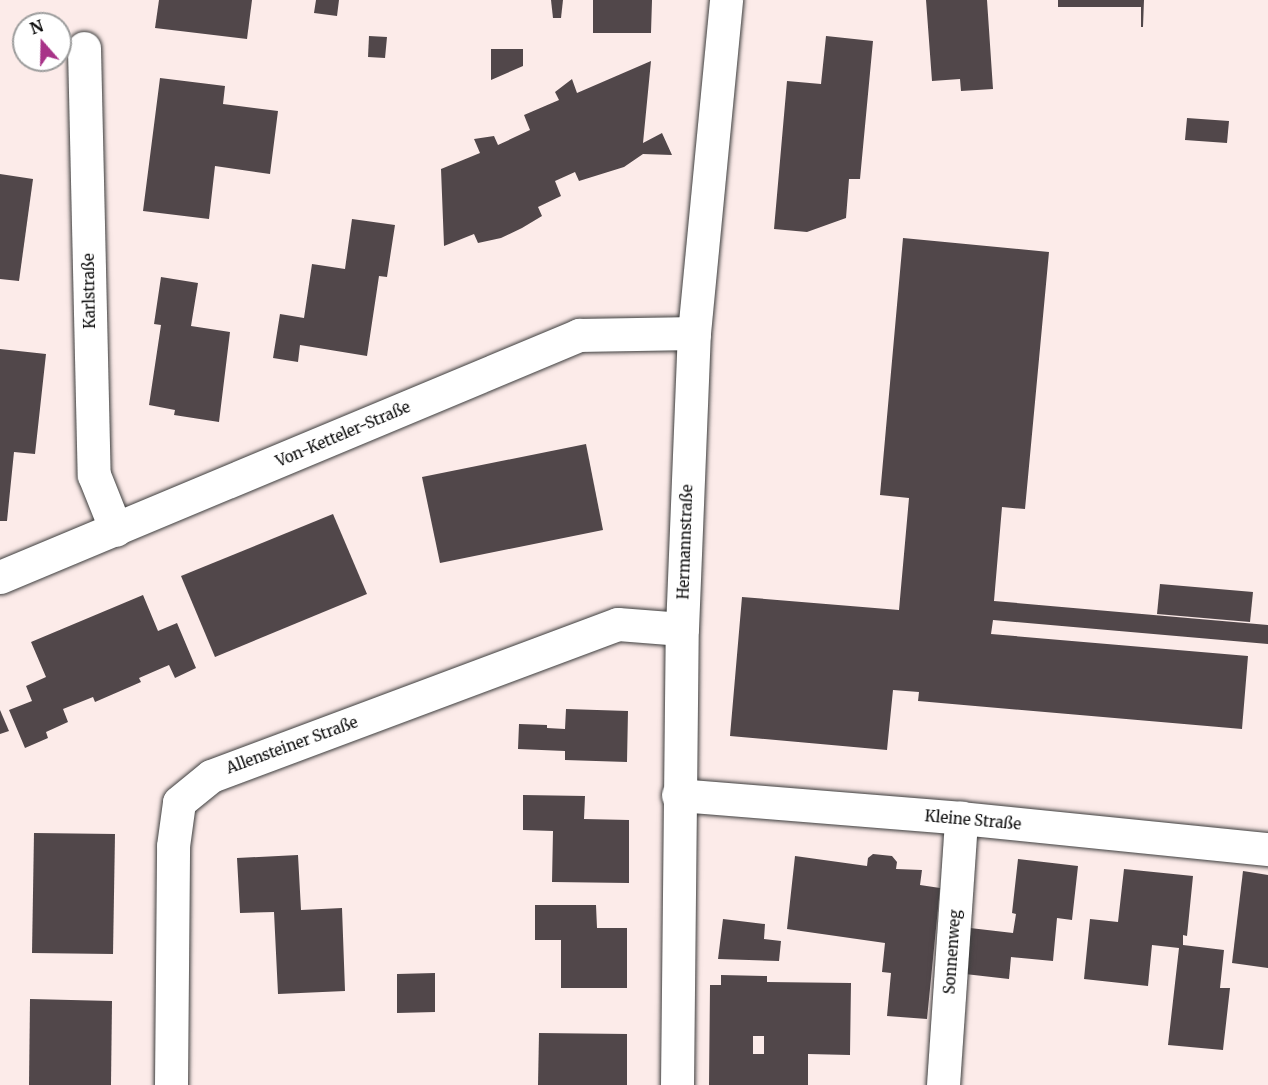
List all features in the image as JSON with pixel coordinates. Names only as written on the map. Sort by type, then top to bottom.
[{"type":"street","name":"Hermannstraße","points":[[677,1085],[678,795],[694,333],[726,0]]},
{"type":"street","name":"Karlstraße","points":[[84,48],[94,475],[116,530]]},
{"type":"street","name":"Von-Ketteler-Straße","points":[[0,577],[579,335],[694,333]]},
{"type":"street","name":"Allensteiner Straße","points":[[171,1085],[173,846],[179,802],[211,776],[618,624],[682,629]]},
{"type":"street","name":"Kleine Straße","points":[[678,795],[961,818],[1268,849]]},
{"type":"street","name":"Sonnenweg","points":[[943,1085],[961,818]]},
{"type":"building","points":[[159,0],[252,0],[247,39],[155,28]]},
{"type":"building","points":[[316,0],[339,0],[337,16],[314,13]]},
{"type":"building","points":[[551,0],[563,0],[561,18],[553,18]]},
{"type":"building","points":[[593,0],[652,0],[651,33],[593,33]]},
{"type":"building","points":[[926,0],[987,0],[993,89],[961,91],[960,79],[932,81]]},
{"type":"building","points":[[1058,0],[1144,0],[1143,27],[1141,27],[1141,7],[1058,7]]},
{"type":"building","points":[[369,36],[387,37],[385,58],[368,57]]},
{"type":"building","points":[[826,36],[873,41],[860,179],[849,179],[846,218],[807,232],[774,229],[787,81],[821,84]]},
{"type":"building","points":[[491,49],[523,49],[523,66],[491,80]]},
{"type":"building","points":[[651,61],[643,143],[662,133],[672,155],[643,154],[624,167],[579,181],[575,172],[555,181],[561,196],[538,207],[542,216],[522,228],[501,238],[478,243],[474,234],[444,246],[441,169],[480,153],[474,139],[494,136],[498,145],[530,130],[524,115],[559,100],[555,92],[572,79],[577,93]]},
{"type":"building","points":[[160,78],[225,86],[223,104],[278,111],[270,174],[215,166],[209,219],[143,211]]},
{"type":"building","points":[[1187,118],[1229,121],[1227,143],[1185,140]]},
{"type":"building","points":[[0,174],[33,179],[19,281],[0,279]]},
{"type":"building","points":[[352,219],[395,225],[387,277],[379,276],[367,356],[300,345],[298,362],[273,358],[280,314],[304,318],[312,264],[345,269]]},
{"type":"building","points":[[903,238],[1049,252],[1025,509],[1002,507],[994,601],[1268,625],[1268,644],[993,620],[991,634],[1248,656],[1242,729],[918,701],[919,692],[893,690],[887,750],[730,736],[742,597],[899,610],[909,498],[880,495]]},
{"type":"building","points":[[161,277],[198,283],[191,326],[230,332],[219,422],[174,415],[175,410],[149,405],[161,325],[154,324]]},
{"type":"building","points":[[0,349],[46,354],[35,454],[14,452],[7,521],[0,521]]},
{"type":"building","points":[[586,444],[603,530],[440,563],[422,477]]},
{"type":"building","points":[[333,514],[367,594],[215,657],[181,576]]},
{"type":"building","points":[[1160,584],[1253,592],[1250,622],[1157,614]]},
{"type":"building","points":[[143,595],[158,631],[177,623],[196,668],[175,678],[169,665],[139,678],[141,682],[95,702],[93,697],[63,709],[68,722],[46,732],[48,738],[25,748],[9,710],[32,701],[26,686],[46,677],[31,642]]},
{"type":"building","points":[[566,709],[628,711],[627,762],[565,760],[565,751],[518,749],[519,724],[547,725],[547,728],[565,729]]},
{"type":"building","points":[[0,710],[9,731],[0,734]]},
{"type":"building","points":[[523,795],[585,796],[584,819],[629,820],[629,883],[552,882],[553,831],[523,830]]},
{"type":"building","points":[[34,833],[115,834],[113,954],[32,953]]},
{"type":"building","points":[[873,854],[892,856],[897,862],[896,869],[922,870],[920,885],[940,888],[927,1019],[887,1016],[891,973],[882,972],[885,943],[787,929],[795,856],[867,866],[868,858]]},
{"type":"building","points":[[298,855],[301,910],[342,908],[345,991],[278,994],[274,912],[240,913],[237,858]]},
{"type":"building","points":[[1018,859],[1078,866],[1072,920],[1057,918],[1053,961],[1011,957],[1009,979],[965,974],[970,928],[1013,933],[1016,914],[1012,913]]},
{"type":"building","points":[[1124,869],[1193,876],[1187,936],[1183,935],[1183,945],[1224,950],[1220,988],[1230,988],[1223,1050],[1168,1045],[1179,948],[1152,945],[1148,986],[1084,979],[1090,919],[1118,922]]},
{"type":"building","points":[[1243,871],[1268,875],[1268,968],[1232,963]]},
{"type":"building","points":[[535,905],[596,905],[597,928],[627,928],[627,988],[561,988],[561,940],[535,940]]},
{"type":"building","points":[[723,919],[765,924],[764,939],[781,941],[779,961],[718,959]]},
{"type":"building","points":[[435,973],[435,1012],[397,1013],[397,974]]},
{"type":"building","points":[[721,975],[767,976],[767,982],[851,983],[850,1055],[808,1054],[808,1085],[709,1085],[710,985],[721,985]],"holes":[[[753,1036],[764,1036],[764,1054],[753,1054]]]},
{"type":"building","points":[[30,999],[112,1001],[111,1085],[29,1085]]},
{"type":"building","points":[[539,1033],[627,1034],[627,1085],[538,1085]]}]
